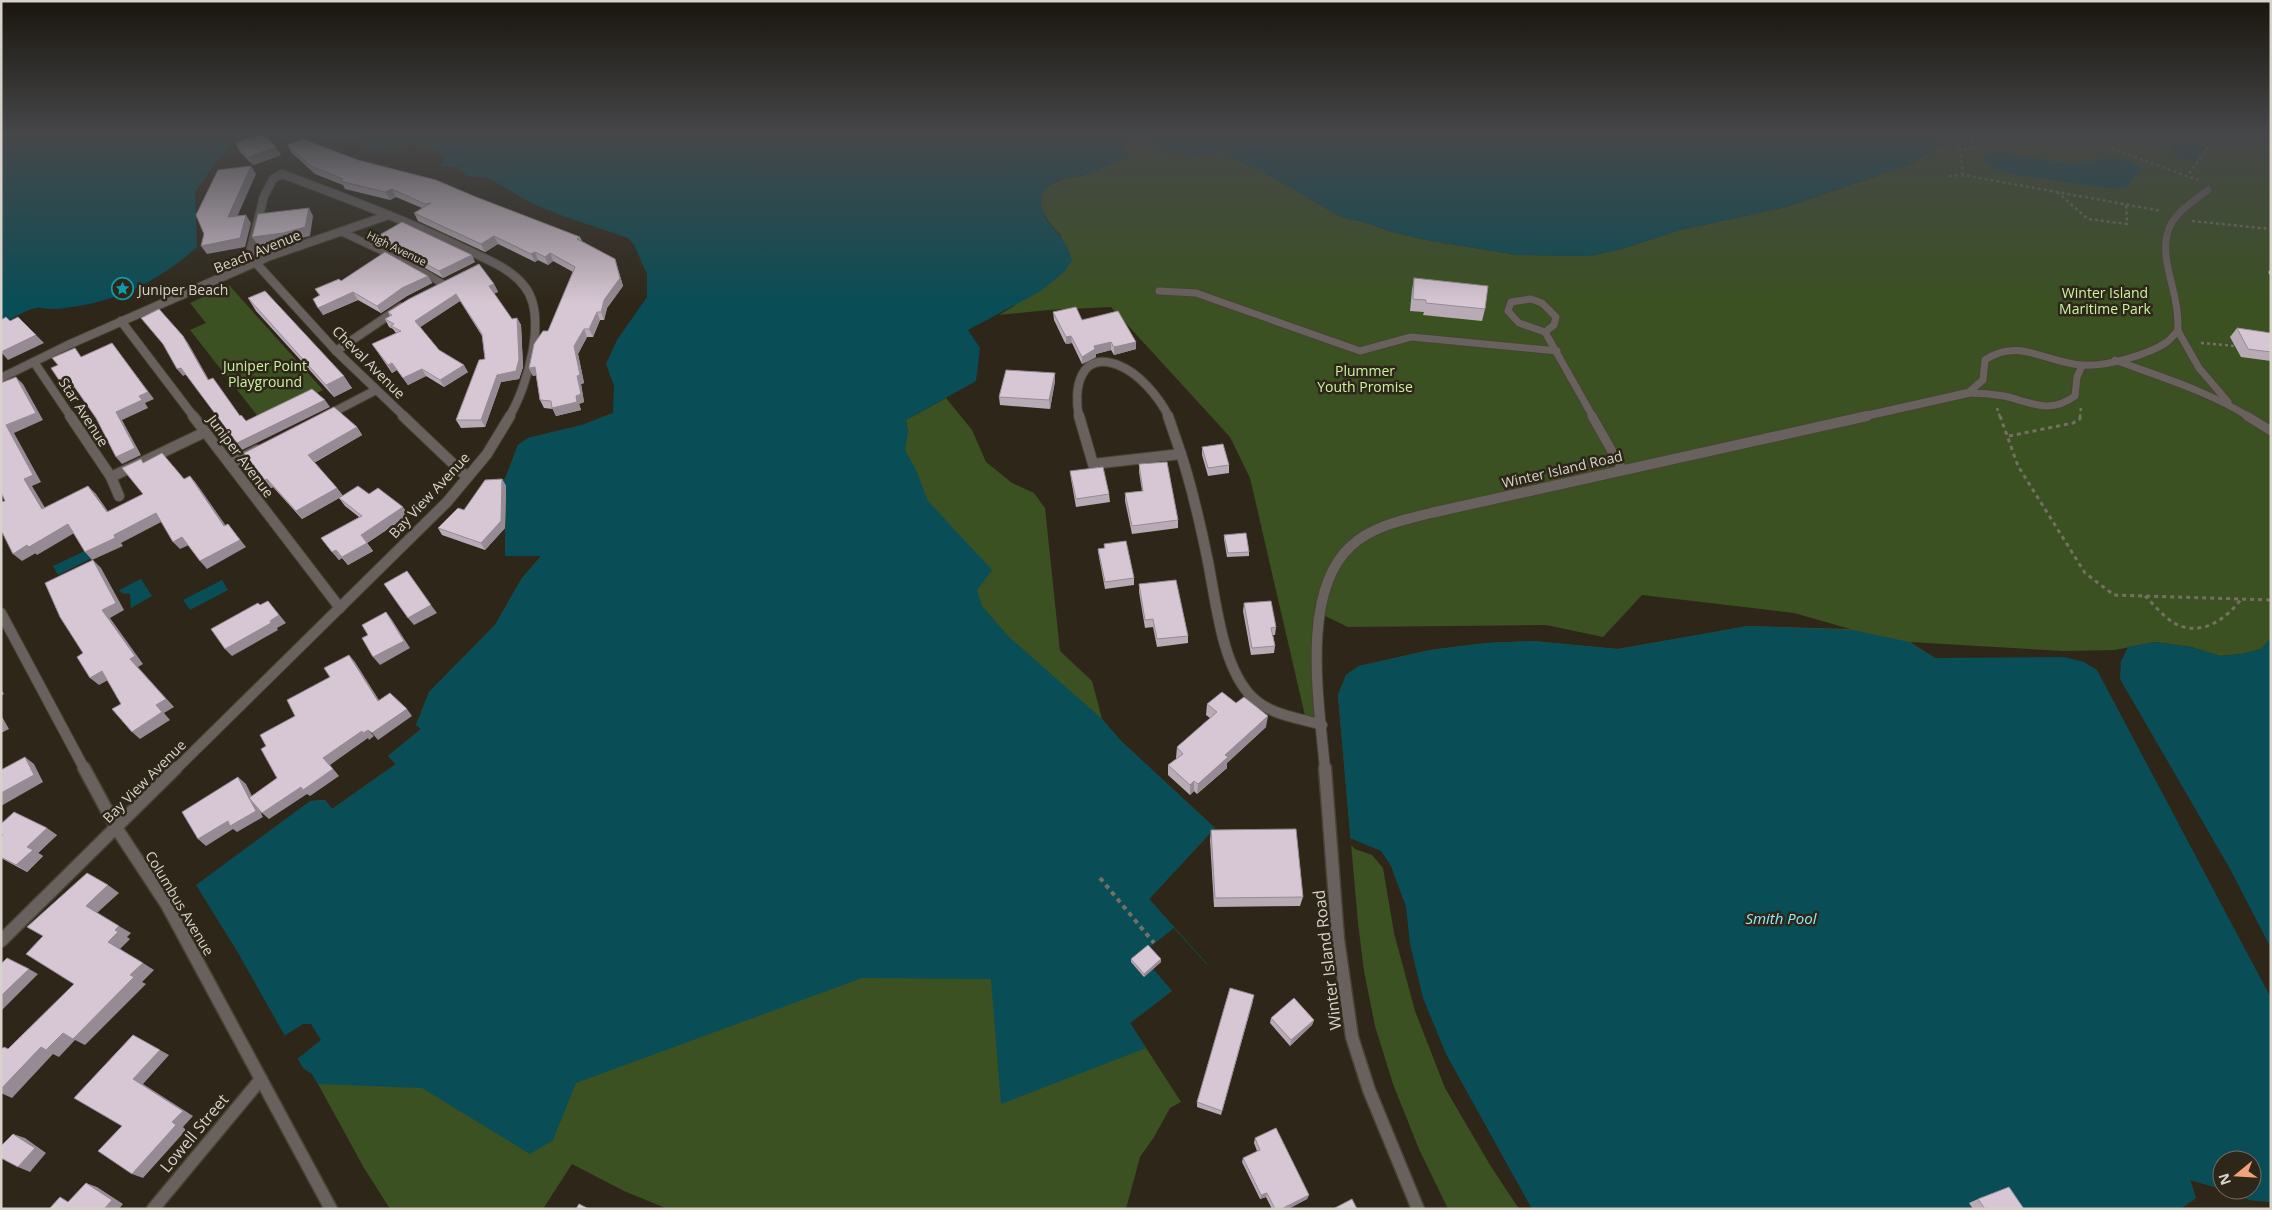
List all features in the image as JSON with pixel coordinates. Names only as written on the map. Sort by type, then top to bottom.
[{"type":"street","name":"Bay View Avenue","points":[[256,262],[252,256],[251,248],[267,190]]},
{"type":"street","name":"Bay View Avenue","points":[[1,941],[117,829],[447,502],[488,454],[515,407],[531,364],[537,329],[536,315],[524,287],[504,268],[485,263],[408,222],[325,190]]},
{"type":"street","name":"Beach Avenue","points":[[1,378],[121,321],[256,262],[389,215]]},
{"type":"street","name":"Cheval Avenue","points":[[256,262],[336,351],[467,477]]},
{"type":"street","points":[[435,288],[447,282]]},
{"type":"street","points":[[336,351],[410,301]]},
{"type":"street","name":"Juniper Avenue","points":[[121,321],[340,608]]},
{"type":"street","name":"Star Avenue","points":[[34,362],[111,477],[119,496]]},
{"type":"street","points":[[1182,454],[1093,464],[1076,398],[1078,376],[1087,367],[1098,362],[1111,362],[1125,368],[1154,393],[1164,408],[1182,454],[1193,494],[1224,643],[1240,681],[1253,698],[1266,707],[1322,725]]},
{"type":"street","points":[[321,418],[376,390]]},
{"type":"street","name":"Winter Island Road","points":[[1418,1209],[1369,1090],[1352,1037],[1338,939],[1318,678],[1318,639],[1324,593],[1337,560],[1350,546],[1385,527],[1431,513],[1968,393]]},
{"type":"street","points":[[111,477],[205,432]]},
{"type":"street","points":[[230,464],[263,447]]},
{"type":"street","name":"Columbus Avenue","points":[[1,612],[117,829],[167,905],[331,1209]]},
{"type":"street","name":"Lowell Street","points":[[153,1209],[261,1080]]},
{"type":"lane","points":[[2207,190],[2185,206],[2167,230],[2164,241],[2165,254],[2177,307],[2178,331],[2199,368],[2232,406]]},
{"type":"lane","name":"High Avenue","points":[[342,232],[447,282]]},
{"type":"lane","points":[[1159,292],[1196,293],[1360,351],[1411,337],[1557,351]]},
{"type":"lane","points":[[1545,332],[1554,325],[1556,316],[1550,307],[1537,299],[1521,298],[1512,302],[1508,311],[1516,320],[1527,327],[1545,332],[1622,469]]},
{"type":"lane","points":[[1968,393],[1983,380],[1985,360],[1992,354],[2003,350],[2035,353],[2082,366],[2115,360],[2154,348],[2168,341],[2178,331]]},
{"type":"lane","points":[[2115,360],[2178,382],[2232,406],[2271,432]]},
{"type":"lane","points":[[2075,396],[2077,377],[2082,366]]},
{"type":"lane","name":"Winter Island Road","points":[[1968,393],[1987,393],[2041,406],[2056,406],[2068,403],[2075,396]]},
{"type":"path","points":[[2049,190],[2178,214],[2192,221],[2271,229]]},
{"type":"path","points":[[2057,192],[2088,219],[2127,224],[2126,205]]},
{"type":"path","points":[[2183,341],[2235,346]]},
{"type":"path","points":[[1987,393],[1997,408],[2009,436],[2018,466],[2085,573],[2114,595],[2271,600]]},
{"type":"path","points":[[2009,436],[2073,423],[2080,419],[2082,408],[2075,396]]},
{"type":"path","points":[[2145,596],[2177,625],[2191,629],[2209,626],[2226,616],[2235,609],[2242,598]]},
{"type":"path","points":[[1100,878],[1154,943]]},
{"type":"green space","points":[[1045,190],[1296,190],[1341,217],[1431,241],[1519,255],[1591,256],[1625,248],[1680,230],[1786,207],[1834,190],[2271,190],[2271,662],[2261,649],[2242,654],[2220,656],[2191,647],[2155,642],[2115,650],[2064,651],[1910,642],[1935,658],[2068,658],[2089,693],[2256,1062],[2271,1202],[2250,1200],[2262,1200],[2262,1150],[2212,1150],[2212,1186],[2190,1180],[2196,1198],[2180,1209],[1448,1209],[1419,1149],[1393,1084],[1375,1026],[1364,971],[1338,695],[1346,675],[1359,666],[1430,650],[1486,643],[1533,641],[1618,649],[1748,626],[1850,629],[1794,613],[1642,595],[1603,637],[1546,625],[1348,627],[1321,614],[1322,725],[1306,720],[1250,478],[1230,437],[1111,307],[999,315],[1014,306],[1061,236],[1045,215],[1040,200]]},
{"type":"green space","name":"Juniper Point Playground","points":[[229,285],[323,390],[260,419],[190,330],[206,323],[190,303]]},
{"type":"green space","points":[[946,398],[972,430],[986,462],[1012,483],[1034,493],[1045,508],[1060,651],[1092,681],[1102,719],[1121,741],[1215,828],[1149,899],[1207,964],[1130,1023],[1181,1102],[1170,1108],[1140,1157],[1126,1209],[668,1209],[624,1191],[572,1164],[543,1209],[390,1209],[364,1168],[312,1074],[303,1068],[310,801],[325,800],[332,809],[396,764],[388,756],[421,729],[416,725],[429,692],[495,625],[522,578],[541,556],[505,556],[506,486],[495,480],[505,479],[518,445],[528,438],[582,425],[613,413],[908,432],[906,420]]},
{"type":"water","points":[[1,190],[196,190],[197,247],[171,268],[142,285],[111,298],[65,308],[36,308],[1,324]]},
{"type":"water","points":[[510,190],[1045,190],[1041,201],[1043,212],[1068,248],[1072,261],[1064,272],[1041,291],[968,330],[980,348],[976,381],[906,420],[908,432],[905,450],[916,470],[928,501],[992,570],[977,590],[982,606],[1008,636],[1102,719],[1121,741],[1215,828],[1149,899],[1207,964],[1130,1023],[1146,1048],[1001,1104],[991,979],[862,978],[576,1083],[553,1140],[530,1154],[422,1088],[318,1084],[312,1074],[303,1068],[237,951],[196,885],[310,801],[325,800],[332,809],[396,764],[388,756],[421,729],[416,725],[429,692],[495,625],[522,578],[541,556],[505,556],[506,486],[495,480],[505,479],[518,445],[528,438],[582,425],[613,413],[614,386],[606,364],[617,340],[647,297],[647,274],[634,245],[628,238],[563,216],[529,202]]},
{"type":"water","points":[[1296,190],[1834,190],[1786,207],[1680,230],[1625,248],[1591,256],[1519,255],[1431,241],[1341,217]]},
{"type":"water","points":[[87,550],[92,558],[58,575],[53,566]]},
{"type":"water","points":[[141,579],[152,596],[131,608],[130,594],[122,593],[119,590]]},
{"type":"water","points":[[222,580],[228,590],[190,610],[183,600]]},
{"type":"water","name":"Smith Pool","points":[[1748,626],[1853,630],[1909,642],[1935,658],[2064,657],[2084,662],[2097,670],[2271,998],[2271,1202],[2250,1200],[2262,1200],[2262,1150],[2212,1150],[2212,1186],[2190,1180],[2196,1198],[2180,1209],[1522,1209],[1448,1087],[1385,867],[1374,853],[1351,845],[1338,695],[1346,675],[1359,666],[1430,650],[1486,643],[1533,641],[1618,649]]},
{"type":"water","points":[[2271,637],[2271,948],[2229,867],[2120,679],[2121,661],[2128,647],[2155,642],[2191,647],[2220,656],[2242,654],[2261,649]]},
{"type":"pier","points":[[1350,838],[1381,851],[1391,866],[1406,907],[1410,944],[1423,998],[1446,1054],[1532,1209],[1519,1209],[1490,1165],[1445,1088],[1415,1011],[1394,933],[1383,868],[1372,855],[1355,849],[1351,845]]},
{"type":"pier","points":[[1174,928],[1208,966],[1174,993],[1153,969],[1144,977],[1131,962]]},
{"type":"pier","points":[[303,1024],[311,1024],[321,1040],[297,1059],[284,1036]]},
{"type":"building","points":[[208,190],[240,190],[228,217],[246,215],[240,238],[201,246],[204,234],[196,215]]},
{"type":"building","points":[[395,190],[461,190],[580,237],[577,239],[615,259],[620,278],[604,300],[601,312],[597,312],[589,329],[584,329],[574,346],[580,375],[577,376],[581,394],[576,396],[577,402],[552,408],[551,401],[540,400],[535,367],[529,368],[534,344],[543,331],[548,331],[575,267],[550,253],[545,257],[535,252],[531,254],[494,236],[481,244],[414,213],[431,203],[425,204]]},
{"type":"building","points":[[309,208],[305,227],[283,233],[252,237],[258,214]]},
{"type":"building","points":[[402,222],[472,255],[439,271],[376,237]]},
{"type":"building","points":[[385,252],[428,276],[402,288],[377,306],[353,292],[318,308],[313,299],[320,295],[315,289],[339,279],[341,281]]},
{"type":"building","points":[[479,264],[494,284],[489,286],[512,319],[517,318],[519,359],[516,371],[497,375],[481,420],[456,420],[479,360],[485,359],[482,334],[456,294],[415,321],[439,350],[464,365],[440,380],[422,369],[403,378],[392,363],[388,365],[372,344],[401,331],[391,326],[394,324],[385,319],[392,315],[388,312],[409,299]]},
{"type":"building","points":[[1414,278],[1488,286],[1485,309],[1426,303],[1426,300],[1413,299]]},
{"type":"building","points":[[265,291],[344,376],[326,385],[248,298]]},
{"type":"building","points":[[1076,307],[1082,320],[1118,311],[1136,342],[1114,347],[1111,342],[1094,346],[1095,349],[1082,357],[1071,336],[1066,337],[1053,312]]},
{"type":"building","points":[[159,309],[183,336],[208,380],[213,378],[240,416],[246,421],[312,389],[325,400],[237,443],[181,368],[177,369],[163,344],[141,318]]},
{"type":"building","points":[[6,317],[10,321],[18,317],[36,335],[1,352],[1,320]]},
{"type":"building","points":[[2237,328],[2271,333],[2271,352],[2248,349]]},
{"type":"building","points":[[112,343],[148,392],[139,396],[142,400],[116,412],[135,448],[116,457],[96,418],[71,382],[69,380],[61,383],[51,368],[58,365],[52,358],[75,348],[81,357]]},
{"type":"building","points":[[1006,370],[1055,373],[1049,400],[999,397]]},
{"type":"building","points":[[16,377],[36,413],[6,425],[33,475],[24,479],[42,509],[88,486],[107,512],[143,494],[122,468],[141,459],[143,463],[162,453],[184,479],[190,476],[224,526],[228,524],[240,540],[200,561],[182,537],[173,542],[156,513],[114,535],[115,538],[85,552],[68,524],[29,547],[27,545],[13,554],[1,530],[1,502],[5,501],[1,492],[1,383]]},
{"type":"building","points":[[334,407],[357,427],[308,455],[337,488],[296,511],[267,479],[265,480],[244,453]]},
{"type":"building","points":[[1223,444],[1229,465],[1208,468],[1202,447]]},
{"type":"building","points":[[1167,462],[1178,520],[1132,526],[1125,493],[1143,491],[1139,464]]},
{"type":"building","points":[[1103,467],[1109,494],[1076,499],[1070,471]]},
{"type":"building","points":[[502,479],[501,521],[481,543],[438,528],[458,508],[464,510],[485,480]]},
{"type":"building","points":[[358,486],[369,494],[378,488],[403,507],[361,535],[367,543],[342,557],[336,550],[332,552],[321,538],[362,516],[339,498]]},
{"type":"building","points":[[1246,533],[1249,552],[1228,553],[1224,535]]},
{"type":"building","points":[[1126,541],[1134,578],[1105,582],[1098,549],[1105,548],[1104,544]]},
{"type":"building","points":[[93,560],[116,603],[102,610],[135,656],[130,659],[166,699],[156,705],[162,712],[132,732],[112,709],[121,704],[102,671],[90,678],[77,657],[83,653],[60,617],[45,583]]},
{"type":"building","points":[[407,571],[431,605],[408,618],[384,584]]},
{"type":"building","points":[[1176,580],[1188,636],[1157,639],[1153,619],[1145,620],[1139,584]]},
{"type":"building","points":[[268,601],[279,615],[270,621],[271,623],[225,649],[211,629],[258,603],[260,605]]},
{"type":"building","points":[[1271,601],[1276,627],[1271,628],[1275,646],[1252,648],[1244,603]]},
{"type":"building","points":[[386,612],[404,641],[373,657],[362,638],[368,635],[362,625]]},
{"type":"building","points":[[349,655],[378,701],[390,693],[407,709],[372,733],[368,730],[363,733],[362,731],[323,758],[333,769],[303,790],[301,787],[262,813],[249,798],[277,778],[261,749],[266,746],[260,735],[295,716],[287,700],[330,677],[324,668]]},
{"type":"building","points":[[1222,692],[1236,703],[1244,697],[1268,716],[1225,755],[1228,757],[1198,784],[1194,781],[1190,785],[1168,765],[1183,754],[1177,747],[1217,712],[1207,704]]},
{"type":"building","points":[[25,757],[34,775],[1,793],[1,770]]},
{"type":"building","points":[[238,777],[256,811],[230,826],[228,821],[198,839],[182,812]]},
{"type":"building","points":[[14,812],[47,828],[27,847],[33,850],[16,865],[1,857],[1,837],[3,835],[1,834],[1,824]]},
{"type":"building","points":[[1296,829],[1303,897],[1215,898],[1211,830]]},
{"type":"building","points":[[87,873],[108,885],[86,906],[119,926],[115,930],[118,932],[108,942],[143,963],[130,975],[134,977],[73,1039],[63,1033],[46,1050],[41,1047],[1,1089],[1,1050],[4,1047],[8,1049],[74,984],[26,954],[43,936],[27,927]]},
{"type":"building","points":[[1148,945],[1161,959],[1144,974],[1131,959]]},
{"type":"building","points":[[7,958],[29,969],[1,996],[1,964]]},
{"type":"building","points":[[1230,988],[1254,995],[1222,1111],[1197,1102]]},
{"type":"building","points":[[1294,998],[1314,1020],[1291,1040],[1271,1018]]},
{"type":"building","points":[[133,1035],[160,1050],[133,1079],[183,1111],[172,1122],[176,1125],[132,1174],[98,1151],[122,1126],[74,1098]]},
{"type":"building","points":[[1276,1128],[1309,1195],[1281,1209],[1275,1209],[1267,1193],[1261,1195],[1243,1158],[1260,1150],[1255,1138]]},
{"type":"building","points":[[13,1134],[35,1148],[18,1167],[1,1158],[1,1146]]},
{"type":"building","points":[[86,1183],[112,1200],[104,1209],[49,1209],[60,1197],[68,1202]]},
{"type":"building","points":[[2009,1187],[2024,1209],[1985,1209],[1978,1199]]},
{"type":"building","points":[[1352,1199],[1357,1209],[1333,1209]]},
{"type":"building","points":[[579,1204],[589,1209],[576,1209]]},
{"type":"place","name":"Juniper Beach","points":[[122,289]]},
{"type":"park label","name":"Winter Island Maritime Park","points":[[2105,300]]},
{"type":"park label","name":"Plummer Youth Promise","points":[[1365,378]]}]
